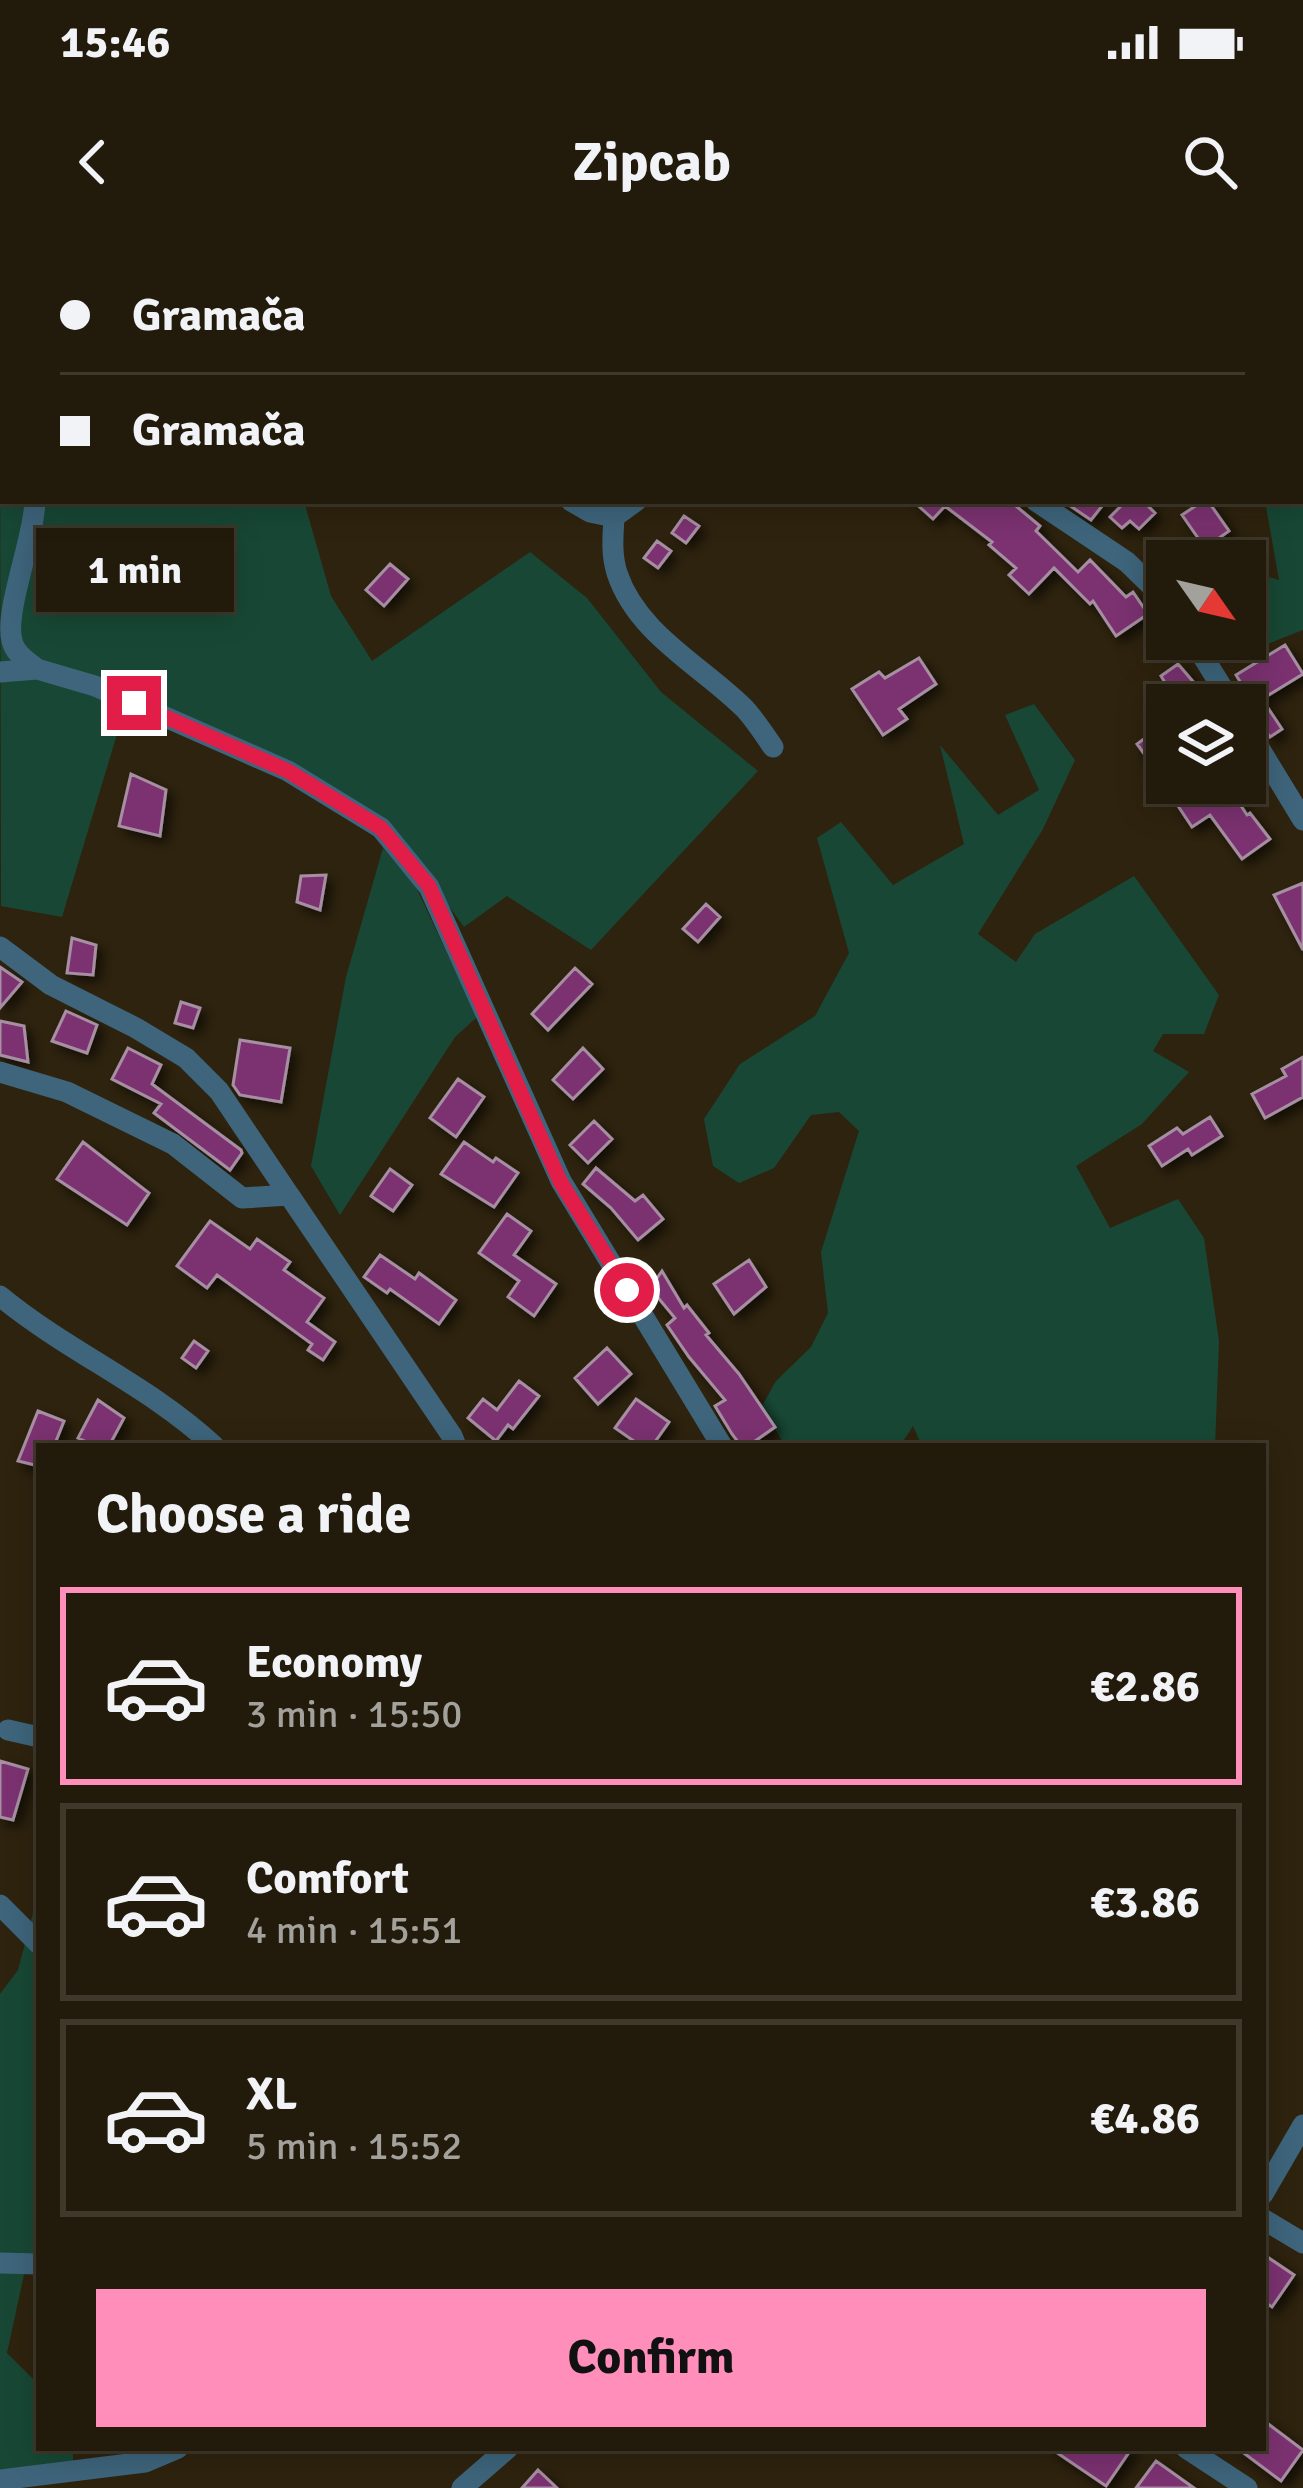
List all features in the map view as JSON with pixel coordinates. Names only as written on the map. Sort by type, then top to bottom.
[{"type":"street","points":[[35,504],[11,640],[19,655],[37,669]]},
{"type":"street","points":[[576,504],[614,517],[632,504]]},
{"type":"street","points":[[1040,504],[1127,562],[1146,581]]},
{"type":"street","points":[[614,517],[612,552],[628,598],[655,632],[747,711],[773,747]]},
{"type":"street","points":[[0,672],[37,669],[95,686],[288,771],[381,828],[429,886],[560,1181],[720,1443]]},
{"type":"street","points":[[1266,759],[1303,820]]},
{"type":"street","points":[[0,947],[51,985],[186,1058],[219,1091],[458,1443]]},
{"type":"street","points":[[0,1072],[67,1093],[173,1144],[242,1198],[289,1196]]},
{"type":"street","points":[[0,1296],[34,1324],[165,1405],[210,1443]]},
{"type":"street","points":[[8,1730],[36,1735]]},
{"type":"street","points":[[0,1905],[36,1941]]},
{"type":"street","points":[[1266,2189],[1303,2125]]},
{"type":"street","points":[[1266,2221],[1303,2243]]},
{"type":"street","points":[[0,2263],[36,2264]]},
{"type":"street","points":[[0,2480],[145,2462],[171,2451]]},
{"type":"street","points":[[462,2488],[505,2451]]},
{"type":"street","points":[[1191,2451],[1247,2488]]},
{"type":"green space","points":[[0,504],[305,504],[331,596],[372,661],[530,552],[587,598],[661,692],[758,771],[591,950],[507,896],[464,927],[390,824],[130,691],[62,917],[1,906]]},
{"type":"green space","points":[[1266,504],[1303,504],[1303,630],[1266,645],[1266,576],[1279,580]]},
{"type":"green space","points":[[1034,704],[1075,760],[1043,829],[978,934],[1016,962],[1035,934],[1134,876],[1219,995],[1204,1034],[1163,1034],[1153,1051],[1189,1072],[1142,1124],[1076,1166],[1110,1228],[1178,1199],[1204,1238],[1219,1341],[1215,1443],[921,1443],[913,1426],[902,1443],[783,1443],[762,1406],[776,1381],[811,1347],[828,1313],[821,1252],[859,1131],[839,1112],[811,1115],[774,1168],[739,1183],[713,1166],[704,1119],[740,1064],[815,1016],[849,953],[817,838],[841,822],[893,885],[964,844],[940,745],[998,815],[1039,790],[1005,715]]},
{"type":"green space","points":[[383,848],[415,885],[477,1017],[455,1037],[340,1215],[311,1166],[346,977]]},
{"type":"green space","points":[[36,1901],[36,2267],[25,2270],[7,2353],[36,2382],[36,2451],[73,2451],[73,2470],[0,2488],[0,1994],[18,1970]]},
{"type":"building","points":[[916,504],[1014,504],[1040,526],[1036,531],[1078,572],[1090,560],[1126,597],[1133,592],[1146,615],[1116,636],[1093,601],[1090,604],[1054,568],[1029,594],[1009,575],[1016,568],[989,545],[992,542],[945,506],[933,519]]},
{"type":"building","points":[[1067,504],[1104,504],[1091,520]]},
{"type":"building","points":[[1123,504],[1146,504],[1155,513],[1139,529],[1130,521],[1122,528],[1110,517]]},
{"type":"building","points":[[1198,504],[1210,504],[1229,531],[1216,540],[1199,540],[1182,515]]},
{"type":"building","points":[[684,516],[699,526],[686,543],[672,533]]},
{"type":"building","points":[[657,541],[671,551],[658,568],[644,558]]},
{"type":"building","points":[[390,564],[408,579],[384,606],[366,590]]},
{"type":"building","points":[[1285,645],[1303,674],[1266,697],[1266,684],[1242,684],[1236,675]]},
{"type":"building","points":[[919,658],[936,684],[899,709],[907,719],[883,735],[852,689],[879,672],[885,678]]},
{"type":"building","points":[[1178,664],[1195,684],[1166,684],[1161,676]]},
{"type":"building","points":[[1266,705],[1282,729],[1270,737],[1266,731]]},
{"type":"building","points":[[131,774],[166,790],[160,836],[119,826]]},
{"type":"building","points":[[1177,804],[1240,804],[1270,839],[1242,859],[1210,815],[1192,827]]},
{"type":"building","points":[[326,875],[320,910],[297,902],[301,876]]},
{"type":"building","points":[[1303,883],[1303,950],[1274,895]]},
{"type":"building","points":[[706,904],[720,917],[698,942],[683,929]]},
{"type":"building","points":[[72,938],[96,945],[93,975],[67,973]]},
{"type":"building","points":[[0,967],[22,982],[0,1008]]},
{"type":"building","points":[[575,968],[592,984],[548,1030],[532,1014]]},
{"type":"building","points":[[181,1002],[200,1008],[193,1028],[175,1023]]},
{"type":"building","points":[[66,1011],[97,1025],[87,1053],[52,1041]]},
{"type":"building","points":[[0,1021],[24,1026],[28,1062],[0,1055]]},
{"type":"building","points":[[240,1040],[290,1048],[281,1102],[240,1095],[233,1085]]},
{"type":"building","points":[[128,1048],[161,1065],[152,1084],[241,1150],[230,1170],[154,1113],[161,1104],[112,1079]]},
{"type":"building","points":[[583,1048],[603,1069],[573,1099],[553,1080]]},
{"type":"building","points":[[1303,1057],[1303,1097],[1265,1118],[1252,1094],[1286,1076],[1282,1069]]},
{"type":"building","points":[[458,1079],[484,1097],[456,1137],[430,1118]]},
{"type":"building","points":[[1210,1117],[1222,1136],[1162,1166],[1149,1146],[1177,1128],[1183,1134]]},
{"type":"building","points":[[594,1121],[612,1139],[588,1163],[570,1145]]},
{"type":"building","points":[[83,1142],[149,1193],[127,1225],[57,1179]]},
{"type":"building","points":[[464,1142],[518,1173],[494,1207],[441,1174]]},
{"type":"building","points":[[596,1168],[635,1201],[643,1195],[663,1219],[638,1240],[583,1184]]},
{"type":"building","points":[[390,1169],[412,1185],[393,1211],[371,1196]]},
{"type":"building","points":[[507,1214],[531,1231],[514,1255],[556,1284],[534,1316],[508,1297],[519,1281],[479,1253]]},
{"type":"building","points":[[210,1221],[250,1249],[257,1239],[290,1262],[284,1270],[324,1298],[307,1322],[335,1342],[323,1360],[308,1350],[312,1344],[217,1275],[207,1288],[177,1266]]},
{"type":"building","points":[[380,1255],[415,1279],[419,1273],[456,1300],[439,1324],[390,1289],[387,1293],[364,1277]]},
{"type":"building","points":[[749,1260],[766,1287],[734,1314],[714,1284]]},
{"type":"building","points":[[662,1271],[684,1308],[687,1305],[709,1333],[706,1335],[775,1427],[752,1443],[739,1443],[715,1406],[725,1400],[667,1325],[675,1318],[650,1288]]},
{"type":"building","points":[[194,1341],[208,1351],[196,1368],[182,1358]]},
{"type":"building","points":[[607,1348],[631,1374],[598,1404],[575,1378]]},
{"type":"building","points":[[519,1381],[539,1396],[513,1429],[508,1425],[496,1441],[468,1418],[483,1399],[497,1410]]},
{"type":"building","points":[[636,1399],[669,1422],[654,1443],[637,1443],[615,1428]]},
{"type":"building","points":[[98,1400],[124,1418],[111,1443],[78,1438]]},
{"type":"building","points":[[38,1411],[64,1421],[55,1443],[36,1443],[36,1465],[18,1461]]},
{"type":"building","points":[[0,1761],[28,1769],[13,1820],[0,1817]]},
{"type":"building","points":[[1266,2256],[1294,2275],[1272,2307],[1266,2303]]},
{"type":"building","points":[[1266,2422],[1303,2450],[1281,2481],[1241,2451],[1266,2451]]},
{"type":"building","points":[[1054,2451],[1130,2451],[1106,2486]]},
{"type":"building","points":[[1156,2461],[1194,2488],[1136,2488]]},
{"type":"building","points":[[538,2470],[557,2488],[522,2488]]},
{"type":"route","points":[[134,703],[288,771],[381,828],[429,886],[560,1181],[627,1290]]}]
